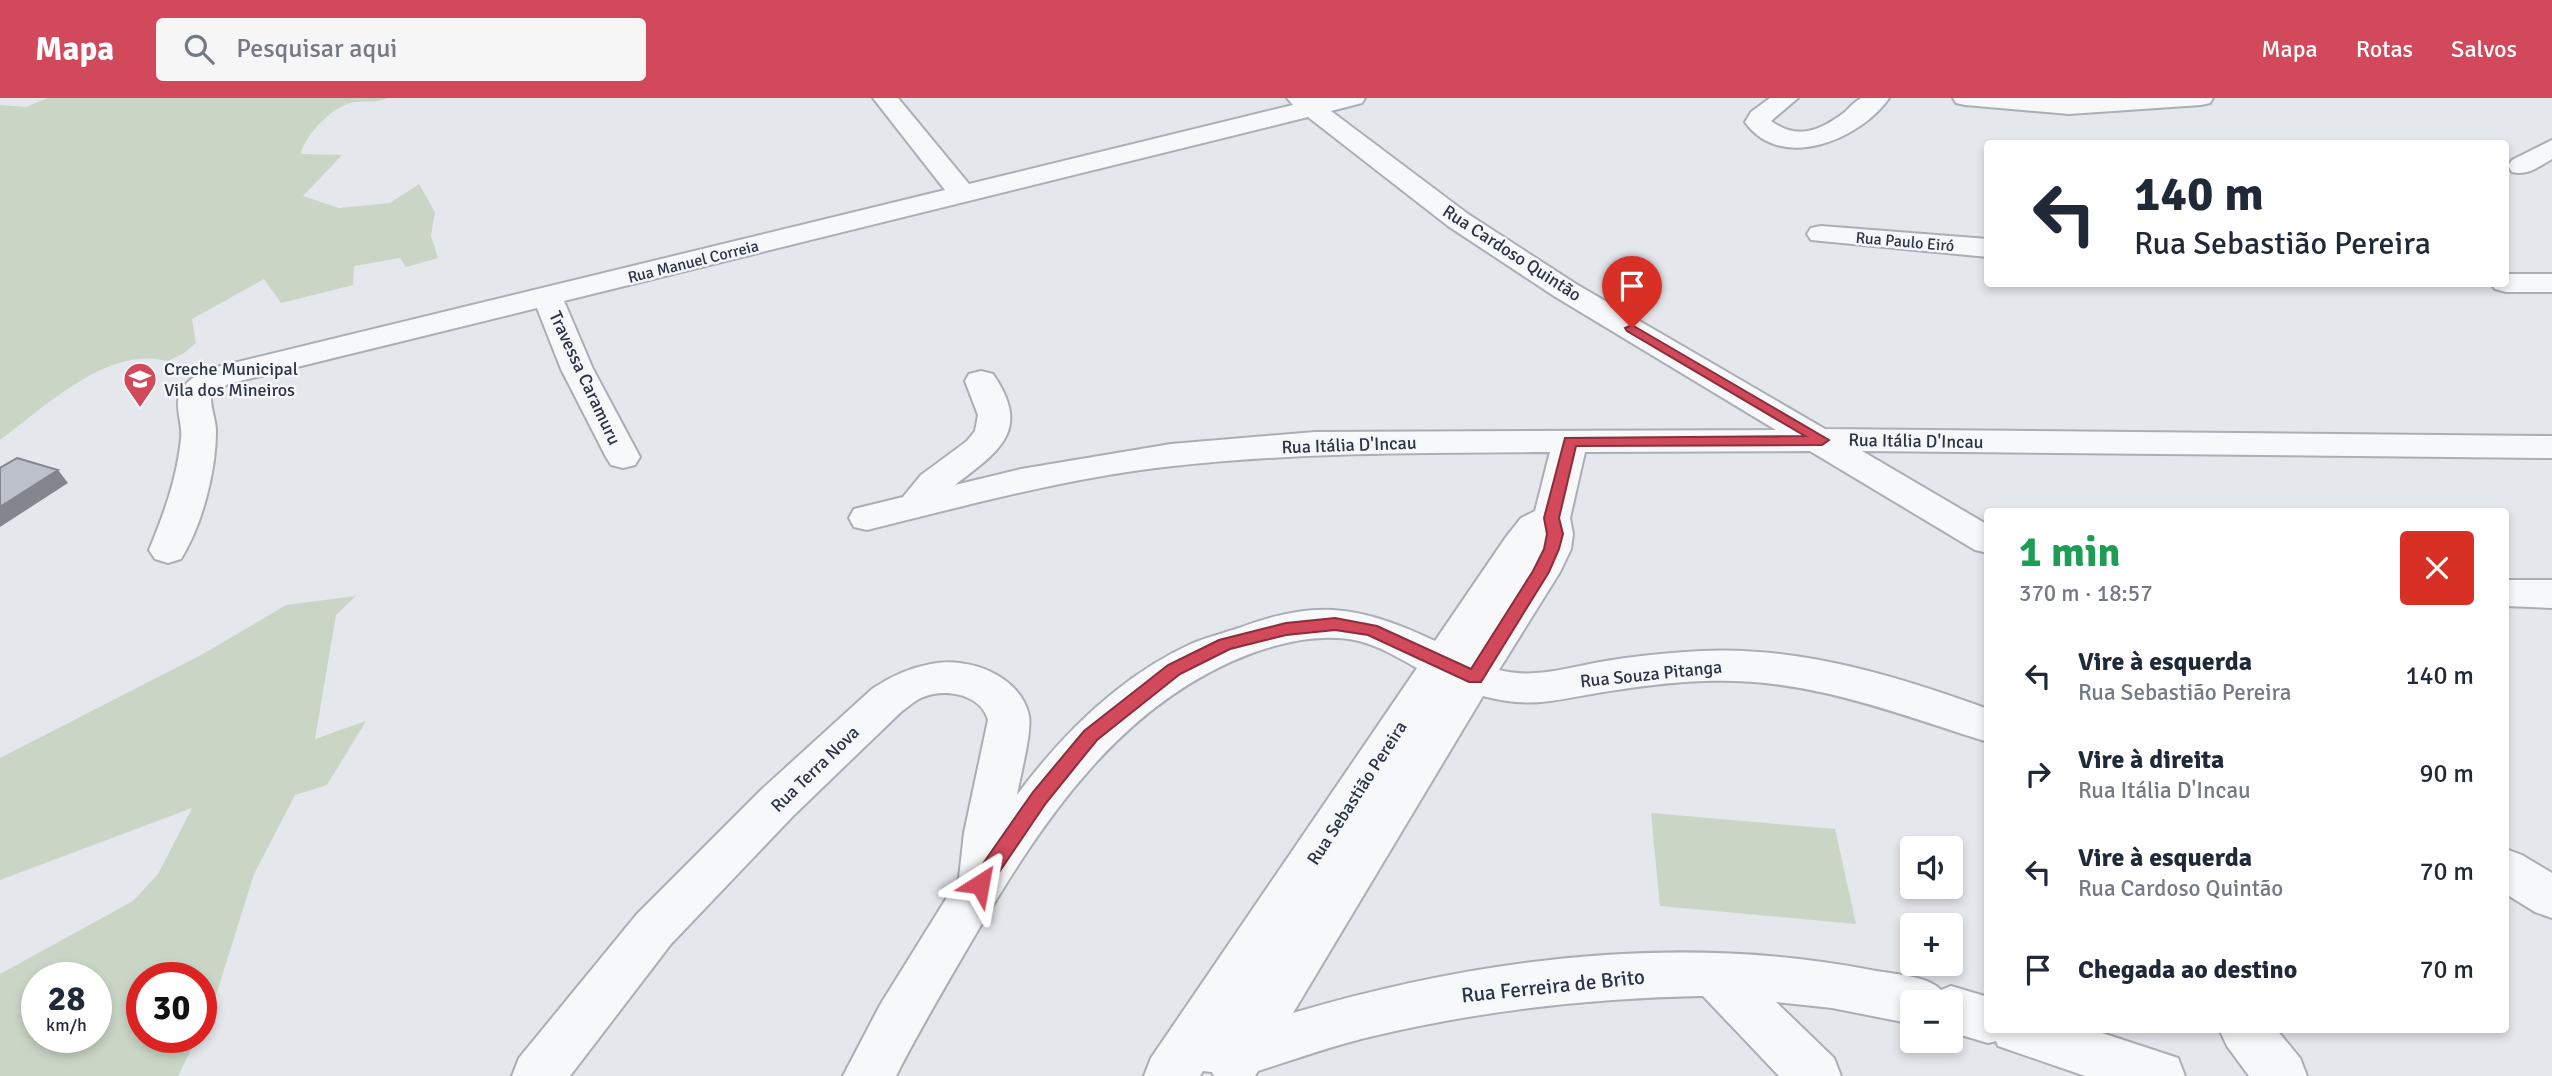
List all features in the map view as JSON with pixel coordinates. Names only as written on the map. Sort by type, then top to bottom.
[{"type":"street","points":[[885,98],[962,193]]},
{"type":"street","name":"Rua Manuel Correia","points":[[168,550],[185,506],[200,430],[194,400],[203,385],[217,377],[548,298],[1306,103],[1353,98]]},
{"type":"street","points":[[1786,98],[1760,117],[1758,122],[1780,136],[1808,142],[1828,136],[1877,98]]},
{"type":"street","points":[[1965,98],[2069,107],[2201,98]]},
{"type":"street","name":"Rua Cardoso Quintão","points":[[1306,103],[1458,220],[1554,283],[1984,539]]},
{"type":"street","points":[[2521,166],[2552,148]]},
{"type":"street","name":"Rua Paulo Eiró","points":[[1821,234],[1984,248]]},
{"type":"street","points":[[2509,283],[2552,284]]},
{"type":"street","name":"Travessa Caramuru","points":[[548,298],[577,369],[623,457]]},
{"type":"street","points":[[916,505],[934,483],[979,449],[992,432],[995,415],[981,381]]},
{"type":"street","name":"Rua Itália D'Incau","points":[[867,518],[1021,480],[1171,455],[1315,443],[1822,440],[2552,447]]},
{"type":"street","name":"Rua Sebastião Pereira","points":[[1207,1062],[1425,752],[1457,670],[1541,572],[1552,549],[1555,534],[1552,518],[1570,441]]},
{"type":"street","points":[[2509,593],[2552,594]]},
{"type":"street","name":"Rua Souza Pitanga","points":[[869,1076],[980,884],[1040,798],[1091,736],[1174,669],[1225,644],[1286,629],[1335,624],[1371,630],[1457,670],[1507,687],[1534,689],[1631,673],[1706,665],[1768,667],[1837,680],[1947,710],[1984,724]]},
{"type":"street","name":"Rua Terra Nova","points":[[538,1076],[654,929],[777,803],[887,700],[906,687],[932,678],[973,682],[992,691],[1004,701],[1009,720],[980,884]]},
{"type":"street","points":[[2509,871],[2552,898]]},
{"type":"street","points":[[1714,974],[1815,1076]]},
{"type":"street","name":"Rua Ferreira de Brito","points":[[1207,1062],[1364,1015],[1487,991],[1620,975],[1714,974],[1832,985],[1900,999]]},
{"type":"street","points":[[1963,1013],[1984,1019]]},
{"type":"street","points":[[2028,1033],[2159,1076]]},
{"type":"street","points":[[2248,1033],[2281,1076]]},
{"type":"green space","points":[[48,98],[388,98],[347,104],[330,114],[314,130],[301,154],[342,155],[303,196],[339,208],[390,203],[419,184],[435,212],[431,236],[438,258],[406,267],[400,258],[354,266],[353,285],[281,303],[264,279],[192,319],[196,343],[184,353],[168,361],[145,358],[101,370],[58,396],[0,440],[0,105],[26,107]]},
{"type":"green space","points":[[356,596],[336,615],[315,739],[366,721],[327,785],[295,795],[254,874],[217,992],[217,962],[126,962],[126,1053],[190,1053],[178,1076],[0,1076],[0,974],[21,962],[21,1053],[112,1053],[112,962],[22,962],[133,901],[158,874],[192,808],[0,880],[0,758],[203,654],[286,605]]},
{"type":"green space","points":[[1651,813],[1835,829],[1856,924],[1660,906]]},
{"type":"building","points":[[17,458],[58,470],[0,507],[0,468]]},
{"type":"place","name":"Creche Municipal Vila dos Mineiros","points":[[140,409]]},
{"type":"route","points":[[980,884],[1040,798],[1091,736],[1174,669],[1225,644],[1286,629],[1335,624],[1371,630],[1475,677],[1541,572],[1552,549],[1555,534],[1552,518],[1570,441],[1822,440],[1632,328]]}]
